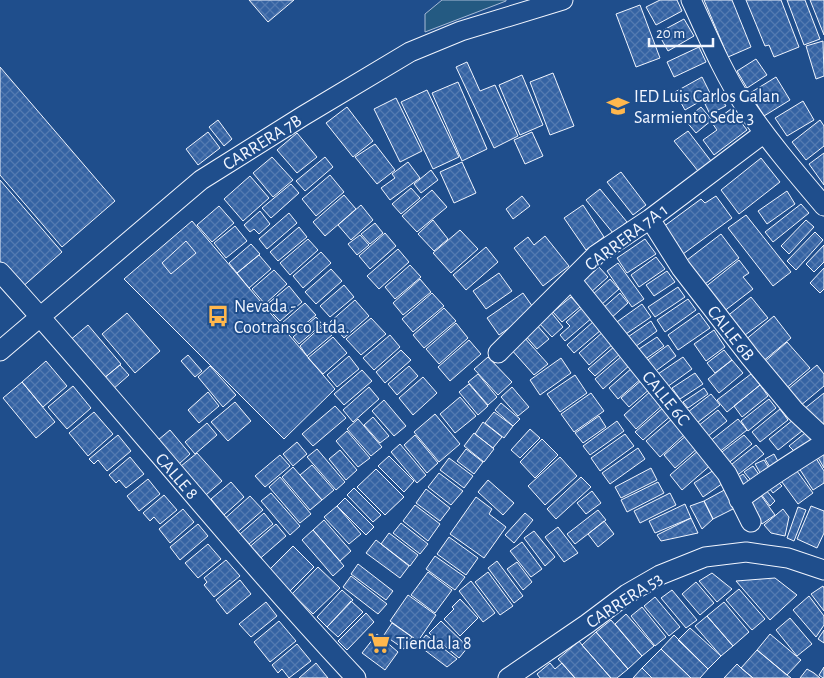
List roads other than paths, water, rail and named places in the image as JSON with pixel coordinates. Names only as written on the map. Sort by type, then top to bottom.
[{"type":"street","points":[[691,0],[742,102],[764,133],[823,204]]},
{"type":"street","name":"CARRERA 7B","points":[[0,351],[201,180],[410,52],[461,31],[558,1]]},
{"type":"street","name":"CARRERA 7A 1","points":[[498,353],[596,254],[650,219],[764,133]]},
{"type":"street","name":"CALLE 6B","points":[[650,219],[681,268],[750,357],[795,411],[824,438]]},
{"type":"street","name":"CALLE 8","points":[[0,272],[40,316],[257,570],[356,678]]},
{"type":"street","name":"CALLE 6C","points":[[571,280],[727,474],[751,522]]},
{"type":"street","points":[[739,500],[761,483],[824,443]]},
{"type":"street","name":"CARRERA 53","points":[[508,678],[627,594],[660,574],[696,561],[746,552],[788,558],[817,568]]},
{"type":"place","name":"IED Luis Carlos Galan Sarmiento Sede 3","points":[[618,106]]},
{"type":"place","name":"Nevada - Cootransco Ltda.","points":[[218,316]]},
{"type":"place","name":"Tienda la 8","points":[[379,643]]}]
